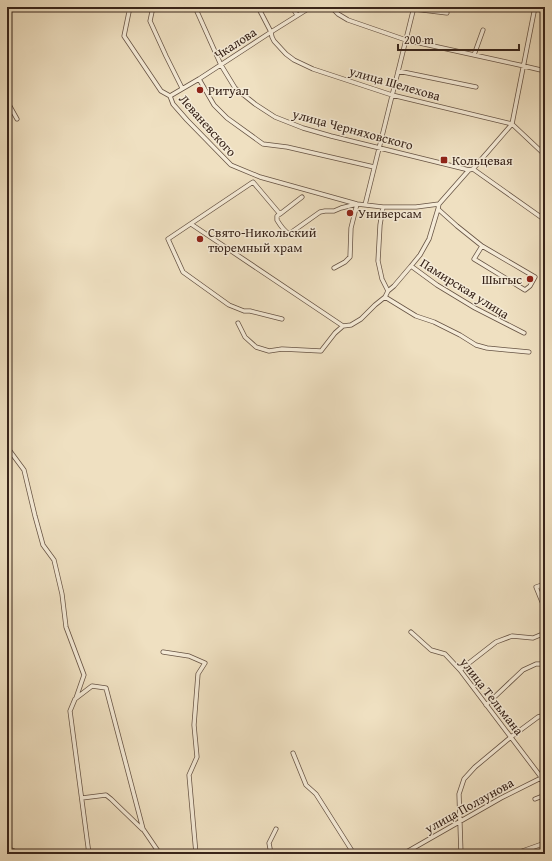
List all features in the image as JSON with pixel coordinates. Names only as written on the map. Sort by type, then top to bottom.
[{"type":"street","points":[[116,7],[129,9]]},
{"type":"street","points":[[152,7],[150,21],[182,88]]},
{"type":"street","name":"улица Черняховского","points":[[195,7],[221,65],[235,88],[255,104],[275,117],[303,128],[331,136],[471,169],[545,220]]},
{"type":"street","name":"улица Шелехова","points":[[258,7],[274,41],[294,60],[313,69],[392,94],[512,124],[545,155]]},
{"type":"street","points":[[292,7],[297,15]]},
{"type":"street","name":"Чкалова","points":[[170,96],[311,7]]},
{"type":"street","points":[[331,7],[334,11],[348,20],[406,40],[545,71]]},
{"type":"street","points":[[482,246],[474,259],[525,290],[530,286],[535,277],[482,246],[457,226],[438,206],[512,124],[535,7]]},
{"type":"street","points":[[365,205],[414,8],[447,14]]},
{"type":"street","name":"Леваневского","points":[[129,9],[124,36],[160,91],[170,96],[174,104],[183,115],[211,146],[231,165],[260,177],[357,204],[383,207],[438,206]]},
{"type":"street","points":[[474,55],[482,30]]},
{"type":"street","points":[[398,71],[476,87]]},
{"type":"street","points":[[199,79],[214,105],[227,118],[263,144],[287,147],[374,167]]},
{"type":"street","points":[[7,101],[17,119]]},
{"type":"street","name":"Леваневского","points":[[282,319],[250,311],[244,312],[229,305],[183,272],[168,239],[253,182],[280,214],[277,220],[280,226],[289,234],[320,212],[334,211],[357,204]]},
{"type":"street","points":[[280,214],[302,198]]},
{"type":"street","points":[[334,268],[345,262],[350,257],[351,228],[357,204]]},
{"type":"street","name":"Памирская улица","points":[[438,206],[429,240],[411,266],[437,285],[475,308],[524,334]]},
{"type":"street","points":[[383,207],[380,225],[378,261],[382,279],[388,291]]},
{"type":"street","points":[[191,224],[342,326]]},
{"type":"street","points":[[238,323],[245,337],[256,347],[269,351],[282,349],[320,351],[342,326],[351,325],[361,319],[385,297],[388,291],[411,266]]},
{"type":"street","points":[[385,297],[416,316],[439,324],[476,345],[487,348],[529,352]]},
{"type":"street","points":[[7,447],[24,470],[43,545],[54,560],[62,594],[66,627],[84,675],[70,711],[89,854]]},
{"type":"street","points":[[545,584],[536,588],[545,609]]},
{"type":"street","name":"улица Тельмана","points":[[411,632],[431,650],[445,654],[460,670],[541,777],[545,786]]},
{"type":"street","points":[[460,670],[496,642],[512,636],[533,638],[545,633]]},
{"type":"street","points":[[163,652],[188,656],[205,663],[198,674],[194,725],[197,757],[189,775],[196,854]]},
{"type":"street","points":[[486,704],[523,670],[536,664],[545,664]]},
{"type":"street","points":[[75,699],[92,686],[106,688],[143,830]]},
{"type":"street","points":[[461,854],[459,794],[464,779],[511,737],[538,717],[545,715]]},
{"type":"street","points":[[293,753],[306,785],[316,794],[354,854]]},
{"type":"street","name":"улица Ползунова","points":[[403,854],[500,798],[545,776]]},
{"type":"street","points":[[82,798],[106,795],[143,830],[160,854]]},
{"type":"street","points":[[535,799],[545,795]]},
{"type":"street","points":[[271,854],[269,843],[276,829]]},
{"type":"street","points":[[514,854],[545,843]]},
{"type":"street","points":[[7,848],[18,854]]},
{"type":"place","name":"Ритуал","points":[[200,90]]},
{"type":"place","name":"Кольцевая","points":[[444,160]]},
{"type":"place","name":"Универсам","points":[[350,213]]},
{"type":"place","name":"Свято-Никольский тюремный храм","points":[[200,239]]},
{"type":"place","name":"Шыгыс","points":[[530,279]]}]
